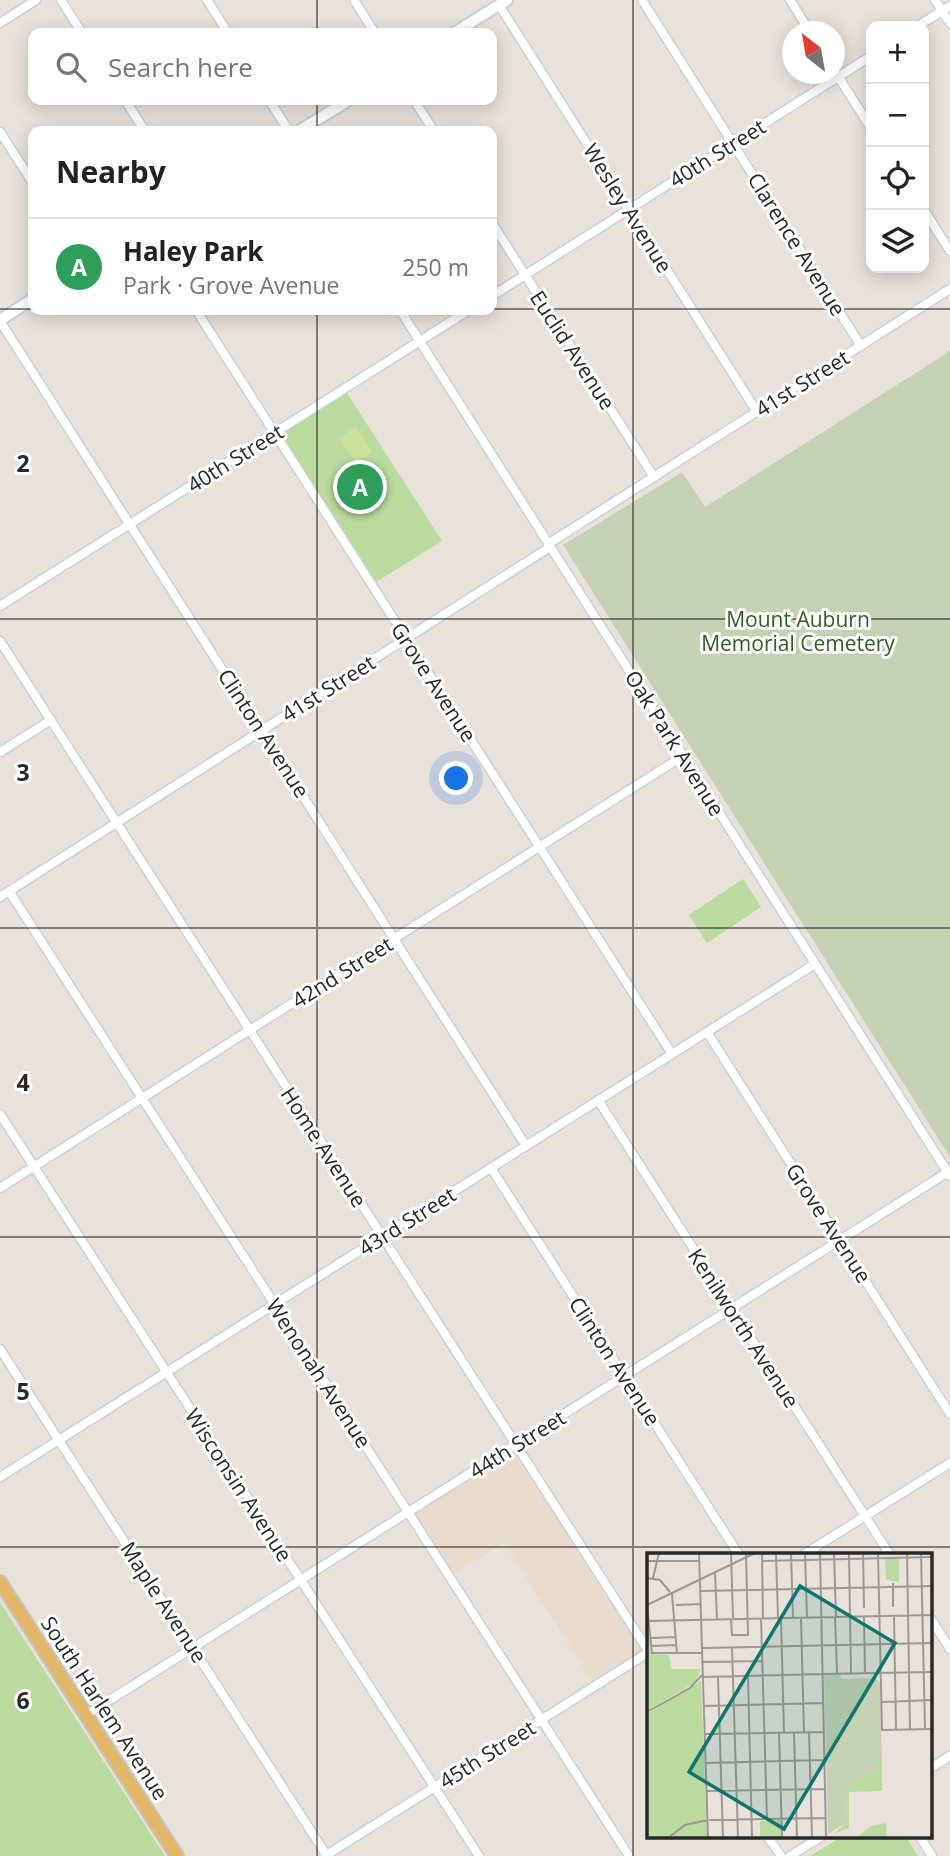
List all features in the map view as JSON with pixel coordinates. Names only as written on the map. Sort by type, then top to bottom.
[{"type":"main road","points":[[462,28],[503,2]]},
{"type":"main road","points":[[307,126],[341,105]]},
{"type":"main road","points":[[0,321],[28,302]]},
{"type":"main road","name":"South Harlem Avenue","points":[[0,1582],[177,1856]]},
{"type":"street","points":[[0,23],[36,0]]},
{"type":"street","points":[[61,0],[79,28]]},
{"type":"street","points":[[207,0],[225,28]]},
{"type":"street","points":[[354,0],[372,28]]},
{"type":"street","name":"Clarence Avenue","points":[[642,0],[862,346]]},
{"type":"street","points":[[790,0],[803,21]]},
{"type":"street","points":[[935,0],[946,8],[950,23]]},
{"type":"street","name":"Wesley Avenue","points":[[503,2],[757,412]]},
{"type":"street","points":[[926,21],[946,8]]},
{"type":"street","name":"40th Street","points":[[845,69],[866,58]]},
{"type":"street","name":"40th Street","points":[[497,293],[821,84]]},
{"type":"street","points":[[844,84],[866,120]]},
{"type":"street","points":[[128,105],[142,126]]},
{"type":"street","points":[[273,105],[286,126]]},
{"type":"street","points":[[417,105],[431,126]]},
{"type":"street","points":[[0,132],[28,175]]},
{"type":"street","points":[[929,218],[950,251]]},
{"type":"street","name":"Euclid Avenue","points":[[497,231],[654,477]]},
{"type":"street","name":"41st Street","points":[[0,897],[950,289]]},
{"type":"street","name":"Grove Avenue","points":[[199,315],[672,1054]]},
{"type":"street","name":"Oak Park Avenue","points":[[403,315],[949,1174]]},
{"type":"street","name":"40th Street","points":[[0,606],[461,315]]},
{"type":"street","name":"Clinton Avenue","points":[[0,321],[526,1146]]},
{"type":"street","name":"Home Avenue","points":[[0,642],[647,1649]]},
{"type":"street","points":[[0,752],[51,720]]},
{"type":"street","name":"42nd Street","points":[[0,1188],[683,756]]},
{"type":"street","name":"Wenonah Avenue","points":[[9,891],[629,1856]]},
{"type":"street","name":"43rd Street","points":[[0,1477],[814,964]]},
{"type":"street","name":"Grove Avenue","points":[[706,1032],[950,1414]]},
{"type":"street","name":"Kenilworth Avenue","points":[[598,1100],[889,1553]]},
{"type":"street","name":"Wisconsin Avenue","points":[[0,1114],[479,1856]]},
{"type":"street","name":"Clinton Avenue","points":[[491,1168],[738,1553]]},
{"type":"street","name":"44th Street","points":[[86,1715],[949,1174]]},
{"type":"street","name":"Maple Avenue","points":[[0,1349],[326,1856]]},
{"type":"street","points":[[806,1553],[950,1463]]},
{"type":"street","points":[[932,1621],[950,1649]]},
{"type":"street","name":"45th Street","points":[[326,1856],[647,1653]]},
{"type":"street","points":[[932,1767],[950,1756]]},
{"type":"street","points":[[769,1839],[781,1856]]},
{"type":"street","points":[[790,1856],[818,1839]]},
{"type":"street","points":[[920,1839],[932,1856]]},
{"type":"shaded area","points":[[517,1446],[646,1650],[593,1683],[504,1543],[450,1576],[410,1514]]},
{"type":"green space","name":"Mount Auburn Memorial Cemetery","points":[[950,351],[950,1157],[563,545],[682,472],[705,507]]},
{"type":"green space","points":[[345,390],[442,541],[373,584],[278,433]]},
{"type":"green space","points":[[356,427],[372,452],[356,463],[339,438]]},
{"type":"green space","points":[[743,879],[761,907],[707,943],[689,915]]},
{"type":"green space","points":[[0,1602],[165,1856],[0,1856]]},
{"type":"green space","points":[[838,1839],[907,1839],[918,1856],[810,1856]]},
{"type":"place","name":"Haley Park","points":[[360,487]]}]
